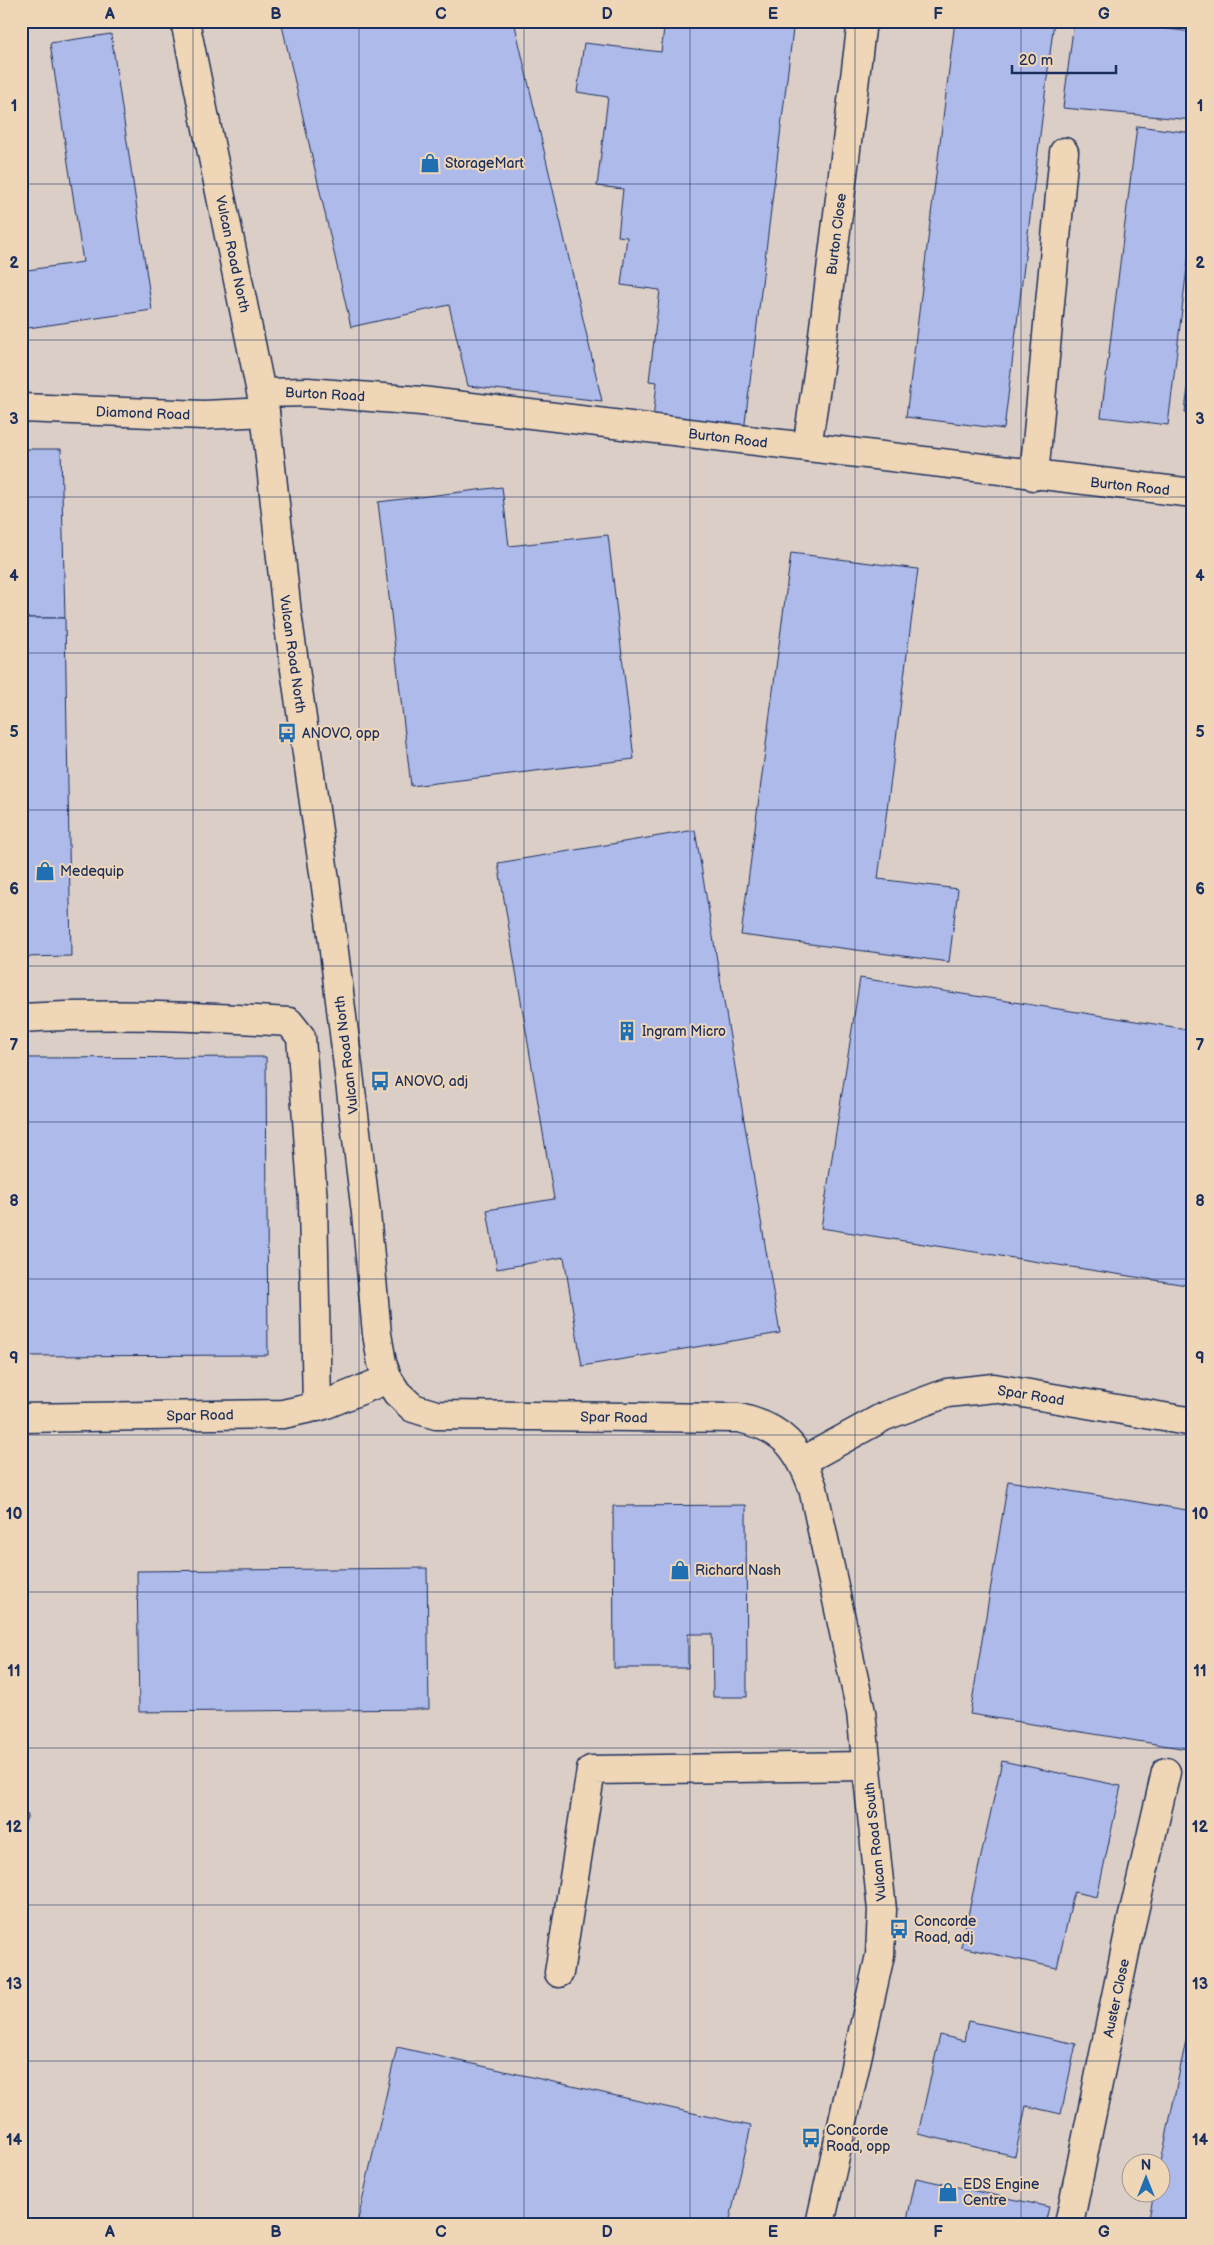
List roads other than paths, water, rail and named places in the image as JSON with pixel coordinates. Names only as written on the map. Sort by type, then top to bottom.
[{"type":"street","name":"Vulcan Road North","points":[[185,21],[264,402],[287,613],[327,894],[366,1213],[377,1334],[382,1363],[388,1379]]},
{"type":"street","name":"Burton Close","points":[[808,447],[820,367],[862,21]]},
{"type":"street","points":[[1034,476],[1064,152]]},
{"type":"street","name":"Burton Road","points":[[264,402],[308,392],[420,401],[1034,476],[1193,493]]},
{"type":"street","name":"Diamond Road","points":[[21,408],[204,415],[264,402]]},
{"type":"street","points":[[21,1018],[76,1015],[250,1019],[289,1022],[301,1037],[313,1202],[317,1407]]},
{"type":"street","name":"Spar Road","points":[[21,1418],[283,1414],[317,1407],[362,1391],[388,1379],[397,1393],[413,1408],[436,1414],[740,1418],[760,1423],[782,1437],[803,1462],[885,1416],[947,1393],[994,1388],[1193,1422]]},
{"type":"street","name":"Vulcan Road South","points":[[803,1462],[814,1488],[861,1712],[882,1910],[880,1955],[820,2224]]},
{"type":"street","points":[[559,1973],[592,1770],[867,1766]]},
{"type":"street","name":"Auster Close","points":[[1069,2224],[1129,1933],[1166,1772]]},
{"type":"place","name":"StorageMart","points":[[430,163]]},
{"type":"place","name":"ANOVO, opp","points":[[287,733]]},
{"type":"place","name":"Medequip","points":[[45,871]]},
{"type":"place","name":"Ingram Micro","points":[[627,1031]]},
{"type":"place","name":"ANOVO, adj","points":[[380,1081]]},
{"type":"place","name":"Richard Nash","points":[[680,1570]]},
{"type":"place","name":"Concorde Road, adj","points":[[899,1929]]},
{"type":"place","name":"Concorde Road, opp","points":[[811,2138]]},
{"type":"place","name":"EDS Engine Centre","points":[[948,2192]]}]
